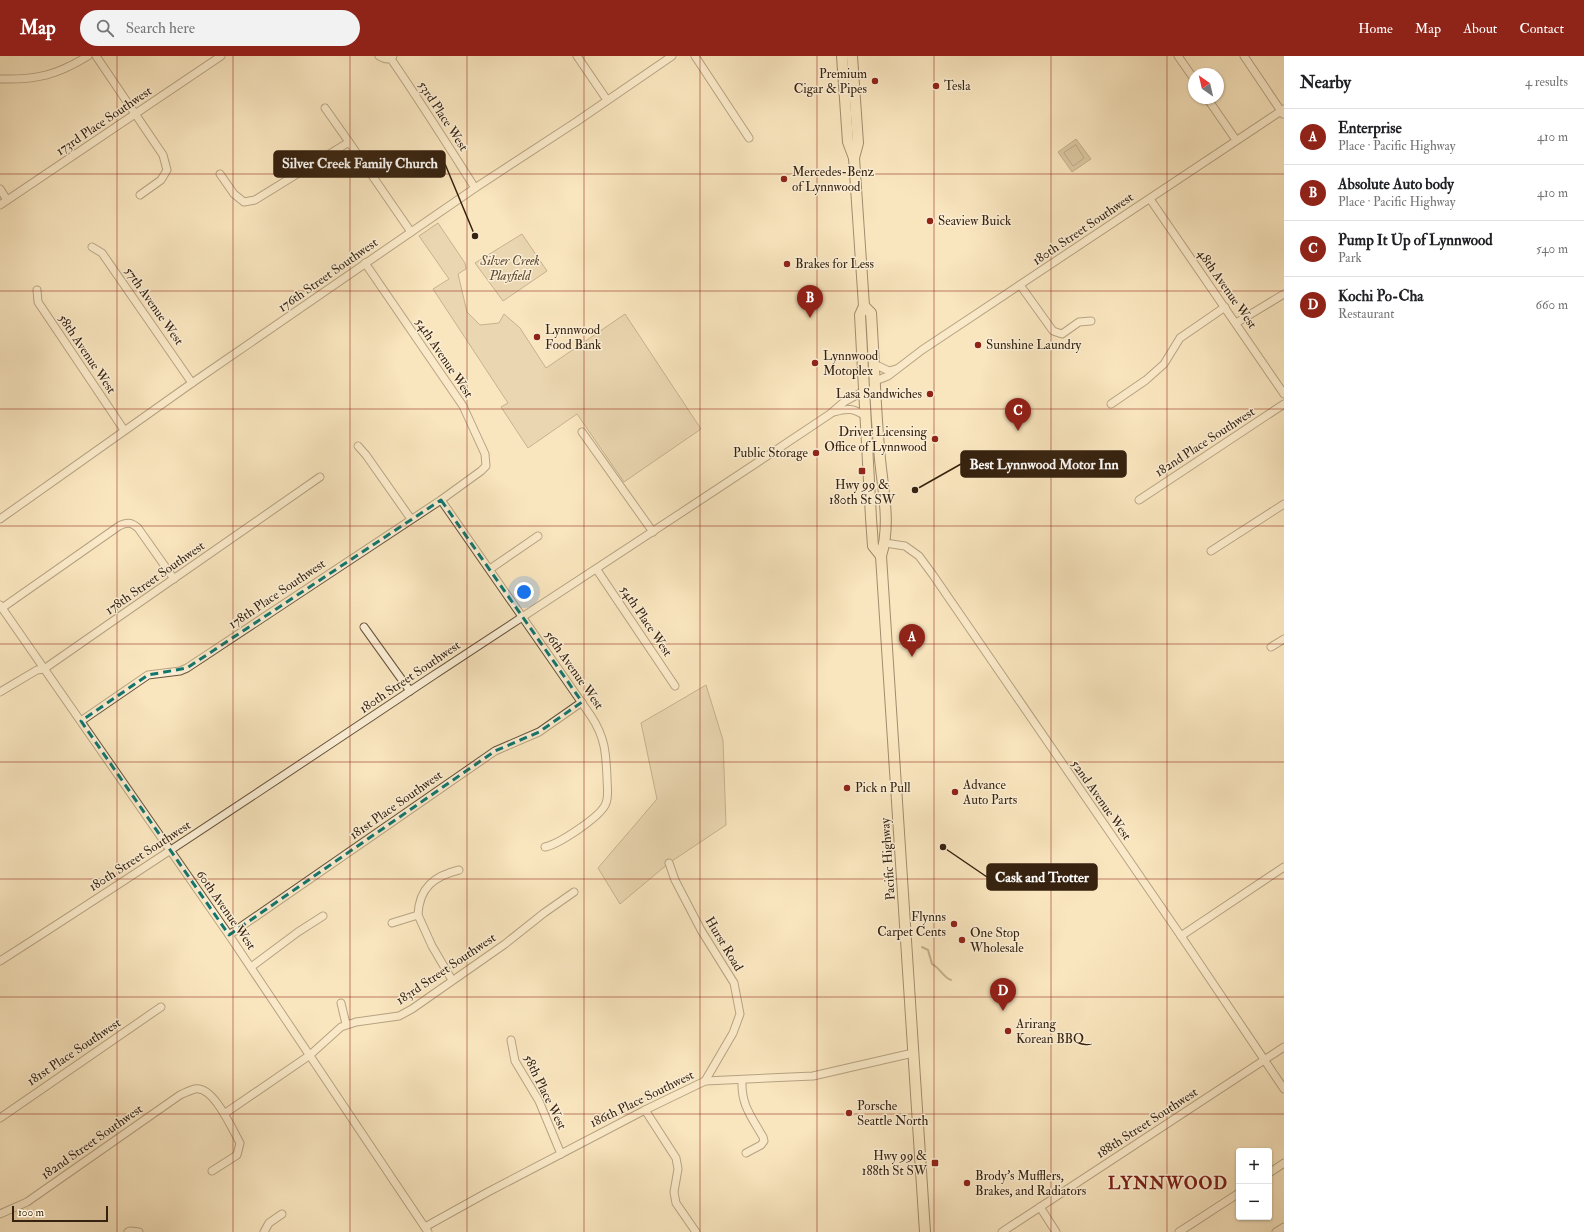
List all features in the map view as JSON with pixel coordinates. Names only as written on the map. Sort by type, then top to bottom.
[{"type":"highway","name":"Pacific Highway","points":[[842,56],[848,142],[854,158],[864,306],[860,315],[871,523],[873,546],[881,556]]},
{"type":"highway","name":"Pacific Highway","points":[[852,56],[858,143],[854,158]]},
{"type":"highway","points":[[844,84],[849,95],[852,118],[857,126]]},
{"type":"highway","name":"Pacific Highway","points":[[864,306],[871,313],[878,442],[885,502],[885,543],[881,556],[925,1232]]},
{"type":"highway","points":[[862,351],[868,364],[869,374],[875,380]]},
{"type":"highway","points":[[864,391],[869,399],[872,424],[878,442]]},
{"type":"highway","points":[[871,523],[885,543]]},
{"type":"street","points":[[0,79],[40,78],[67,68],[88,56]]},
{"type":"street","points":[[96,56],[163,155],[167,170],[161,180],[140,195]]},
{"type":"street","name":"173rd Place Southwest","points":[[0,205],[221,56]]},
{"type":"street","name":"53rd Place West","points":[[379,56],[384,59],[392,57],[474,188]]},
{"type":"street","points":[[577,56],[607,100]]},
{"type":"street","name":"176th Street Southwest","points":[[0,518],[192,382],[474,188],[672,56]]},
{"type":"street","points":[[695,56],[749,138]]},
{"type":"street","points":[[1178,56],[1188,70]]},
{"type":"street","points":[[1244,56],[1283,112]]},
{"type":"street","points":[[1211,104],[1236,140]]},
{"type":"street","points":[[324,108],[411,232]]},
{"type":"street","name":"180th Street Southwest","points":[[875,380],[885,378],[922,350],[1150,199],[1236,140],[1283,112]]},
{"type":"street","points":[[220,174],[234,194],[244,202],[255,200],[349,142]]},
{"type":"street","points":[[0,189],[8,200]]},
{"type":"street","name":"48th Avenue West","points":[[1150,199],[1236,322],[1284,394]]},
{"type":"street","name":"57th Avenue West","points":[[92,247],[102,253],[192,382]]},
{"type":"street","name":"54th Avenue West","points":[[365,263],[440,371],[468,415],[486,459],[486,466],[481,472]]},
{"type":"street","points":[[1020,285],[1053,330],[1062,334],[1079,322],[1091,321]]},
{"type":"street","name":"58th Avenue West","points":[[36,290],[38,302],[124,430]]},
{"type":"street","points":[[1236,322],[1284,294]]},
{"type":"street","points":[[1111,404],[1146,380],[1164,364],[1180,338],[1225,307]]},
{"type":"street","points":[[874,364],[889,371],[896,369]]},
{"type":"street","name":"180th Street Southwest","points":[[0,961],[170,851],[410,691],[597,570],[832,412],[844,402],[864,391]]},
{"type":"street","name":"182nd Place Southwest","points":[[1139,500],[1284,404]]},
{"type":"street","points":[[832,412],[850,408],[859,411],[865,416]]},
{"type":"street","points":[[582,432],[653,532]]},
{"type":"street","points":[[358,446],[411,519]]},
{"type":"street","name":"178th Place Southwest","points":[[81,721],[148,675],[180,671],[187,668],[481,472]]},
{"type":"street","name":"178th Street Southwest","points":[[0,692],[37,670],[44,669],[320,477]]},
{"type":"street","name":"56th Avenue West","points":[[441,500],[597,724],[604,743],[607,793],[606,803],[598,815],[555,845],[545,847]]},
{"type":"street","points":[[1211,552],[1284,504]]},
{"type":"street","points":[[1,607],[123,524],[131,523],[138,528],[174,579]]},
{"type":"street","points":[[490,569],[538,536]]},
{"type":"street","name":"52nd Avenue West","points":[[885,543],[905,546],[919,556],[1181,936],[1284,1089]]},
{"type":"street","name":"54th Place West","points":[[597,570],[675,686]]},
{"type":"street","name":"60th Avenue West","points":[[1,607],[251,967],[427,1229]]},
{"type":"street","points":[[364,627],[410,691]]},
{"type":"street","points":[[1271,647],[1284,639]]},
{"type":"street","name":"181st Place Southwest","points":[[229,935],[495,751],[539,732],[582,702]]},
{"type":"street","name":"Hurst Road","points":[[669,863],[675,880],[701,930],[734,983],[740,1014],[733,1033],[705,1081]]},
{"type":"street","points":[[1181,936],[1284,867]]},
{"type":"street","points":[[452,980],[432,946],[418,915],[418,904],[421,894],[426,888],[443,874],[459,870]]},
{"type":"street","name":"183rd Street Southwest","points":[[224,1114],[310,1056],[336,1031],[346,1024],[404,1014],[505,944],[544,913],[574,892]]},
{"type":"street","points":[[392,923],[418,915]]},
{"type":"street","points":[[251,967],[298,932],[323,916]]},
{"type":"street","points":[[341,1003],[346,1024]]},
{"type":"street","name":"181st Place Southwest","points":[[0,1118],[162,1007]]},
{"type":"street","name":"58th Place West","points":[[511,1040],[515,1061],[539,1101],[561,1154]]},
{"type":"street","name":"188th Street Southwest","points":[[1002,1232],[1284,1047]]},
{"type":"street","name":"186th Place Southwest","points":[[427,1229],[488,1192],[645,1110],[705,1081],[812,1076],[913,1053]]},
{"type":"street","points":[[742,1080],[742,1093],[745,1104],[763,1136],[764,1141],[761,1145],[746,1153]]},
{"type":"street","name":"182nd Street Southwest","points":[[0,1214],[27,1202],[180,1094],[196,1089],[209,1093],[224,1114]]},
{"type":"street","points":[[645,1110],[676,1158],[678,1170],[674,1192],[676,1203],[696,1232]]},
{"type":"street","points":[[212,1171],[237,1155],[240,1143],[224,1114]]},
{"type":"street","points":[[1272,1171],[1284,1163]]},
{"type":"street","points":[[1179,1232],[1236,1195]]},
{"type":"street","points":[[1040,1208],[1056,1232]]},
{"type":"street","points":[[264,1232],[269,1224],[282,1214]]},
{"type":"street","points":[[1276,1232],[1284,1227]]},
{"type":"street","points":[[129,1231],[139,1232]]},
{"type":"highlighted area","points":[[441,500],[582,702],[539,732],[495,751],[229,935],[81,721],[148,675],[187,668]]},
{"type":"green space","points":[[438,223],[465,263],[466,269],[458,274],[467,312],[480,325],[499,323],[504,314],[520,328],[546,368],[625,314],[701,429],[624,482],[577,414],[528,448],[501,407],[508,403],[433,289],[449,279],[419,236]]},
{"type":"green space","name":"Silver Creek Playfield","points":[[522,234],[547,271],[503,301],[475,263]]},
{"type":"green space","points":[[706,685],[723,740],[726,825],[669,863],[620,904],[598,868],[657,799],[641,723]]},
{"type":"water","points":[[1076,139],[1091,159],[1072,172],[1058,152]]},
{"type":"waterway","points":[[922,947],[928,950],[932,964],[951,980]]},
{"type":"place","name":"Premium Cigar & Pipes","points":[[875,81]]},
{"type":"place","name":"Tesla","points":[[936,86]]},
{"type":"place","name":"Mercedes-Benz of Lynnwood","points":[[784,179]]},
{"type":"place","name":"Seaview Buick","points":[[930,221]]},
{"type":"place","name":"Silver Creek Family Church","points":[[475,236]]},
{"type":"place","name":"Brakes for Less","points":[[787,264]]},
{"type":"place","name":"Absolute Auto body","points":[[810,318]]},
{"type":"place","name":"Lynnwood Food Bank","points":[[537,337]]},
{"type":"place","name":"Sunshine Laundry","points":[[978,345]]},
{"type":"place","name":"Lynnwood Motoplex","points":[[815,363]]},
{"type":"place","name":"Lasa Sandwiches","points":[[930,394]]},
{"type":"place","name":"Pump It Up of Lynnwood","points":[[1018,431]]},
{"type":"place","name":"Driver Licensing Office of Lynnwood","points":[[935,439]]},
{"type":"place","name":"Public Storage","points":[[816,453]]},
{"type":"place","name":"Hwy 99 & 180th St SW","points":[[862,471]]},
{"type":"place","name":"Best Lynnwood Motor Inn","points":[[915,490]]},
{"type":"place","name":"Enterprise","points":[[912,657]]},
{"type":"place","name":"Pick n Pull","points":[[847,788]]},
{"type":"place","name":"Advance Auto Parts","points":[[955,792]]},
{"type":"place","name":"Cask and Trotter","points":[[943,847]]},
{"type":"place","name":"Flynns Carpet Cents","points":[[954,924]]},
{"type":"place","name":"One Stop Wholesale","points":[[962,940]]},
{"type":"place","name":"Kochi Po-Cha","points":[[1003,1011]]},
{"type":"place","name":"Arirang Korean BBQ","points":[[1008,1031]]},
{"type":"place","name":"Porsche Seattle North","points":[[849,1113]]},
{"type":"place","name":"Hwy 99 & 188th St SW","points":[[935,1163]]},
{"type":"place","name":"Brody's Mufflers, Brakes, and Radiators","points":[[967,1183]]},
{"type":"district","name":"LYNNWOOD","points":[[1168,1183]]}]
